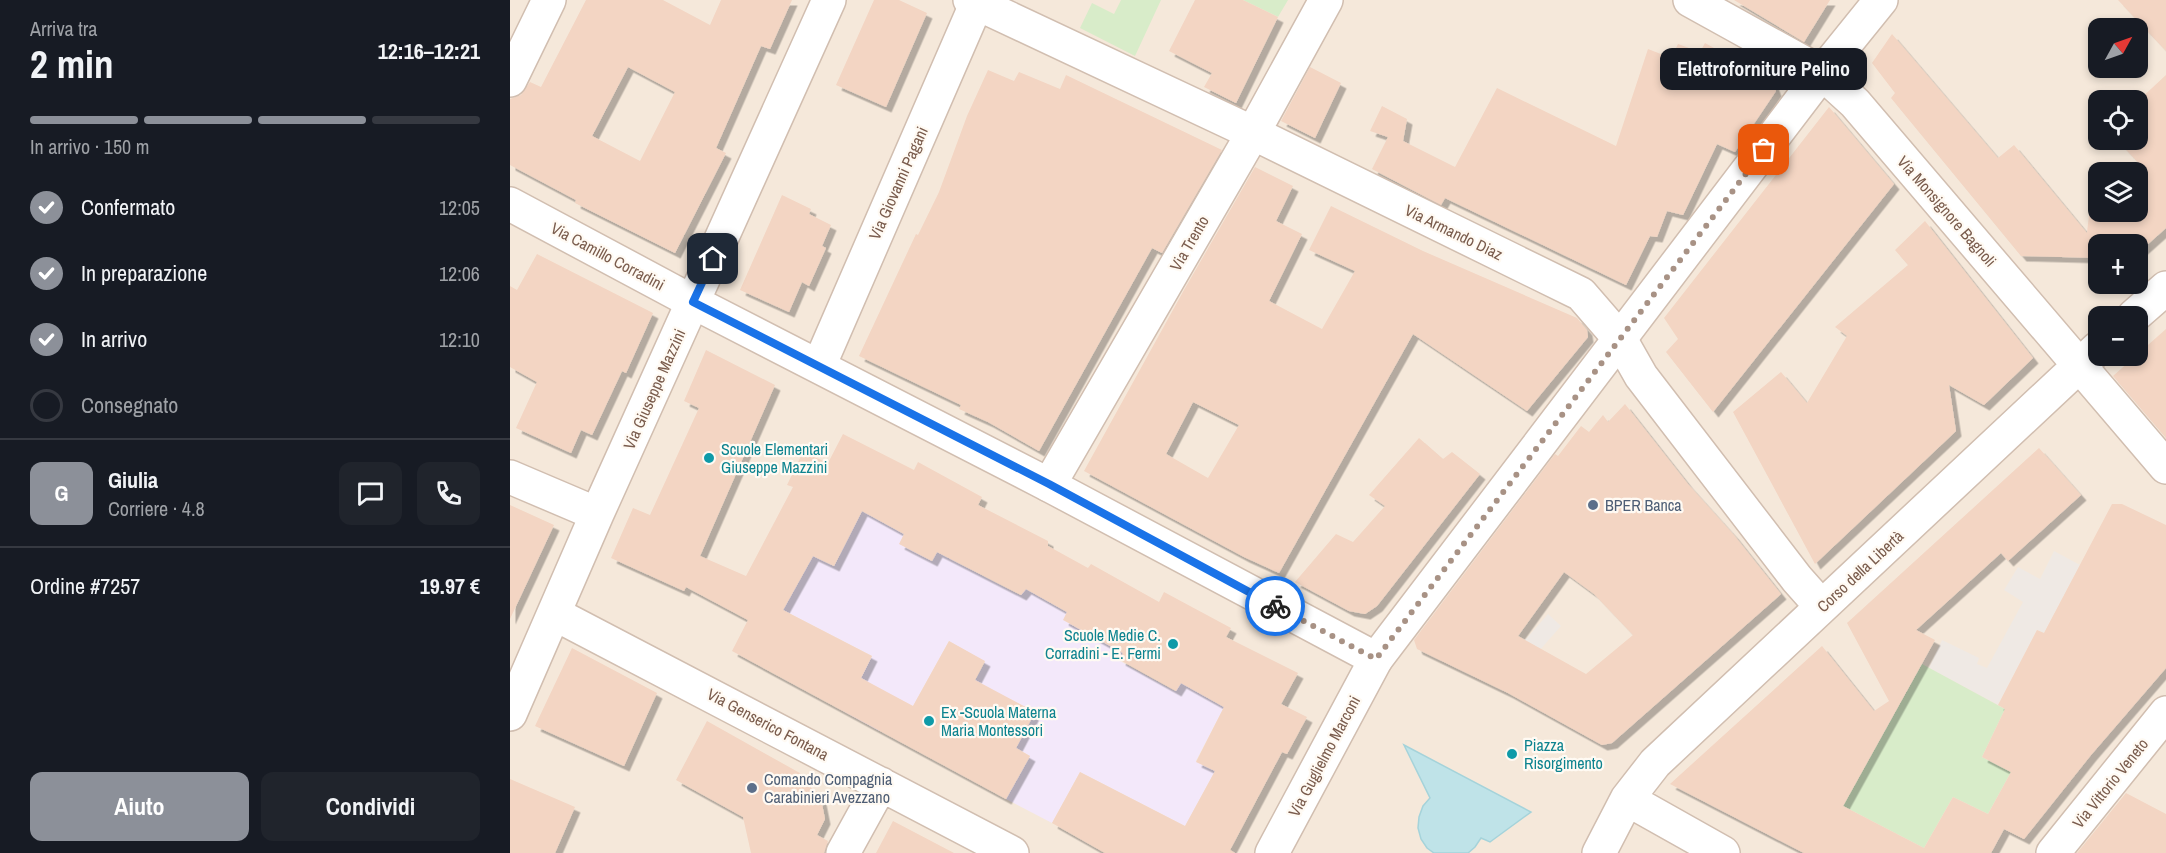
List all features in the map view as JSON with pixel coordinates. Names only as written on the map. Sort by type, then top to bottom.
[{"type":"street","points":[[510,80],[549,0]]},
{"type":"street","name":"Via Giuseppe Mazzini","points":[[513,700],[555,614],[597,514],[829,0]]},
{"type":"street","name":"Via Trento","points":[[1049,484],[1253,133],[1326,0]]},
{"type":"street","name":"Via Monsignore Bagnoli","points":[[1690,0],[1822,73],[1855,103],[2088,355]]},
{"type":"street","name":"Via Guglielmo Marconi","points":[[1272,853],[1376,659],[1822,73],[1881,0]]},
{"type":"street","name":"Via Armando Diaz","points":[[975,1],[1253,133],[1581,294],[1620,339],[1641,376],[1797,579],[1821,606]]},
{"type":"street","name":"Via Giovanni Pagani","points":[[819,366],[975,1]]},
{"type":"street","name":"Via Camillo Corradini","points":[[510,204],[693,302],[1049,484],[1376,659]]},
{"type":"street","points":[[2146,306],[2164,292]]},
{"type":"street","name":"Corso della Libertà","points":[[1599,853],[1627,799],[1655,763],[2088,357]]},
{"type":"street","name":"Via Monsignore Bagnoli","points":[[2096,366],[2166,467]]},
{"type":"street","points":[[510,477],[597,514]]},
{"type":"street","name":"Via Genserico Fontana","points":[[555,614],[1012,853]]},
{"type":"street","name":"Via Vittorio Veneto","points":[[2053,853],[2166,713]]},
{"type":"street","points":[[843,853],[881,784]]},
{"type":"street","points":[[1627,799],[1723,853]]},
{"type":"shaded area","points":[[510,0],[2166,0],[2166,853],[510,853]]},
{"type":"shaded area","points":[[862,511],[904,534],[900,544],[932,561],[937,552],[1020,595],[1026,589],[1067,612],[1123,653],[1120,661],[1175,691],[1181,683],[1224,707],[1196,761],[1215,771],[1185,826],[1080,772],[1052,823],[1006,799],[1030,756],[1016,748],[1035,712],[1010,699],[993,731],[958,712],[985,662],[949,641],[913,706],[897,698],[879,731],[843,711],[872,656],[783,610],[813,556],[834,566]]},
{"type":"shaded area","points":[[2054,551],[2080,565],[2044,633],[2037,630],[1998,705],[1929,668],[1942,640],[1979,658],[1977,664],[1987,668],[2023,602],[2004,590],[2018,567],[2040,579]]},
{"type":"shaded area","points":[[1548,614],[1561,626],[1531,660],[1518,648]]},
{"type":"green space","points":[[1121,0],[1161,0],[1135,56],[1080,28],[1092,3],[1114,14]]},
{"type":"green space","points":[[1243,0],[1288,0],[1278,17]]},
{"type":"green space","points":[[1922,664],[2005,709],[1982,757],[2011,772],[1988,814],[1953,797],[1924,848],[1843,806]]},
{"type":"water","points":[[1404,745],[1531,812],[1490,842],[1481,838],[1468,853],[1434,853],[1421,839],[1418,828],[1423,806],[1430,798]]},
{"type":"building","points":[[586,0],[663,0],[710,25],[721,0],[792,0],[770,49],[761,46],[716,148],[726,153],[675,253],[575,203],[576,200],[510,165],[510,99],[521,95],[530,82],[541,87]],"holes":[[[628,67],[675,92],[640,161],[592,136]]]},
{"type":"building","points":[[874,0],[899,0],[927,13],[886,107],[836,85]]},
{"type":"building","points":[[1195,0],[1243,0],[1278,17],[1236,103],[1204,87],[1212,73],[1169,51]]},
{"type":"building","points":[[1734,0],[1830,0],[1804,42]]},
{"type":"building","points":[[2118,0],[2166,0],[2166,51],[2148,32],[2148,18],[2135,18]]},
{"type":"building","points":[[1892,34],[1998,158],[2014,145],[2087,233],[2088,222],[2148,222],[2148,162],[2138,162],[2126,150],[2148,150],[2148,92],[2166,75],[2166,228],[2148,244],[2148,234],[2088,234],[2088,258],[2021,256],[1891,98],[1895,93],[1872,63]]},
{"type":"building","points":[[1705,43],[1772,80],[1776,91],[1735,152],[1717,144],[1683,215],[1667,211],[1657,237],[1650,236],[1626,285],[1445,198],[1441,205],[1372,169],[1388,137],[1370,131],[1382,106],[1407,119],[1403,141],[1455,167],[1497,88],[1616,146],[1648,49],[1671,58],[1678,44],[1700,52]]},
{"type":"building","points":[[1310,67],[1341,83],[1315,138],[1281,121]]},
{"type":"building","points":[[988,70],[1014,81],[1019,72],[1060,89],[1066,75],[1222,150],[1162,253],[1152,248],[1039,451],[988,422],[959,409],[961,405],[859,356],[916,234],[918,235],[939,192],[967,116]]},
{"type":"building","points":[[1829,107],[1894,184],[1713,412],[1666,352],[1678,339],[1664,318]]},
{"type":"building","points":[[1255,167],[1293,186],[1276,221],[1302,234],[1269,301],[1322,329],[1355,271],[1309,250],[1331,206],[1423,251],[1577,318],[1587,330],[1588,337],[1527,411],[1413,334],[1279,573],[1244,557],[1084,471]],"holes":[[[1193,402],[1239,425],[1208,478],[1166,454]]]},
{"type":"building","points":[[782,195],[811,209],[809,214],[831,225],[822,246],[826,248],[809,286],[802,282],[789,312],[740,290]]},
{"type":"building","points":[[1925,221],[2033,358],[1984,405],[1949,385],[1956,431],[1815,564],[1733,412],[1781,372],[1807,403],[1847,336],[1835,327],[1908,265],[1895,250]]},
{"type":"building","points":[[537,254],[653,313],[626,373],[622,371],[592,435],[581,430],[571,453],[516,428],[537,382],[510,367],[510,286],[517,290]]},
{"type":"building","points":[[2166,329],[2166,438],[2113,376],[2124,366],[2148,366],[2148,345]]},
{"type":"building","name":"Scuole Medie C. Corradini - E. Fermi","points":[[706,350],[775,385],[700,556],[746,576],[793,487],[787,485],[803,452],[828,463],[843,434],[914,470],[918,462],[982,497],[978,505],[1048,541],[1048,546],[1088,568],[1091,564],[1159,602],[1164,592],[1231,628],[1226,637],[1298,673],[1281,704],[1307,717],[1287,754],[1282,752],[1230,850],[1235,853],[1105,853],[1052,823],[1080,772],[1185,826],[1215,771],[1196,762],[1224,707],[1181,683],[1176,691],[1120,660],[1123,653],[1063,620],[1067,612],[1026,589],[1021,595],[937,552],[932,561],[899,544],[904,534],[862,511],[834,566],[813,556],[783,610],[872,656],[861,678],[913,706],[949,641],[985,661],[975,680],[1035,712],[1016,748],[1030,756],[1006,799],[732,651],[748,620],[686,587],[684,591],[611,558],[633,508],[650,515],[699,408],[684,401]]},
{"type":"building","points":[[1625,404],[1688,484],[1734,535],[1781,594],[1612,743],[1602,745],[1508,693],[1417,649],[1414,640],[1555,454],[1558,456],[1581,426],[1589,432],[1603,415],[1608,422]],"holes":[[[1564,572],[1594,594],[1633,635],[1586,674],[1518,636]]]},
{"type":"building","points":[[1419,438],[1443,459],[1452,452],[1480,474],[1377,606],[1365,614],[1349,611],[1295,582],[1336,534],[1353,542],[1385,506],[1369,495]]},
{"type":"building","points":[[2039,448],[2081,495],[2008,561],[2001,553],[1916,630],[1935,640],[1843,806],[1924,848],[1953,797],[1988,814],[2011,772],[1982,757],[2005,709],[1998,705],[2037,630],[2044,633],[2112,504],[2122,504],[2166,525],[2166,668],[2091,755],[2024,839],[2004,829],[1991,853],[1804,853],[1670,784],[1822,646],[1874,711],[1889,701],[1847,623]]},
{"type":"building","points":[[510,505],[554,525],[510,619]]},
{"type":"building","points":[[572,648],[657,693],[624,766],[535,726]]},
{"type":"building","name":"Comando Compagnia Carabinieri Avezzano","points":[[707,721],[807,777],[804,783],[820,794],[825,819],[817,835],[828,841],[824,853],[751,853],[743,817],[676,780]]},
{"type":"building","points":[[510,779],[575,807],[555,853],[510,853]]},
{"type":"building","points":[[2126,793],[2166,814],[2166,853],[2077,853]]},
{"type":"building","points":[[893,821],[954,853],[876,853]]},
{"type":"way so far","points":[[1275,606],[1376,659],[1764,150]]},
{"type":"place","name":"Elettroforniture Pelino","points":[[1764,150]]},
{"type":"place","name":"Scuole Elementari Giuseppe Mazzini","points":[[709,458]]},
{"type":"place","name":"BPER Banca","points":[[1593,505]]},
{"type":"place","name":"Scuole Medie C. Corradini - E. Fermi","points":[[1173,644]]},
{"type":"place","name":"Ex -Scuola Materna Maria Montessori","points":[[929,721]]},
{"type":"place","name":"Piazza Risorgimento","points":[[1512,754]]},
{"type":"place","name":"Comando Compagnia Carabinieri Avezzano","points":[[752,788]]},
{"type":"route","points":[[713,259],[693,302],[1049,484],[1275,606]]}]
